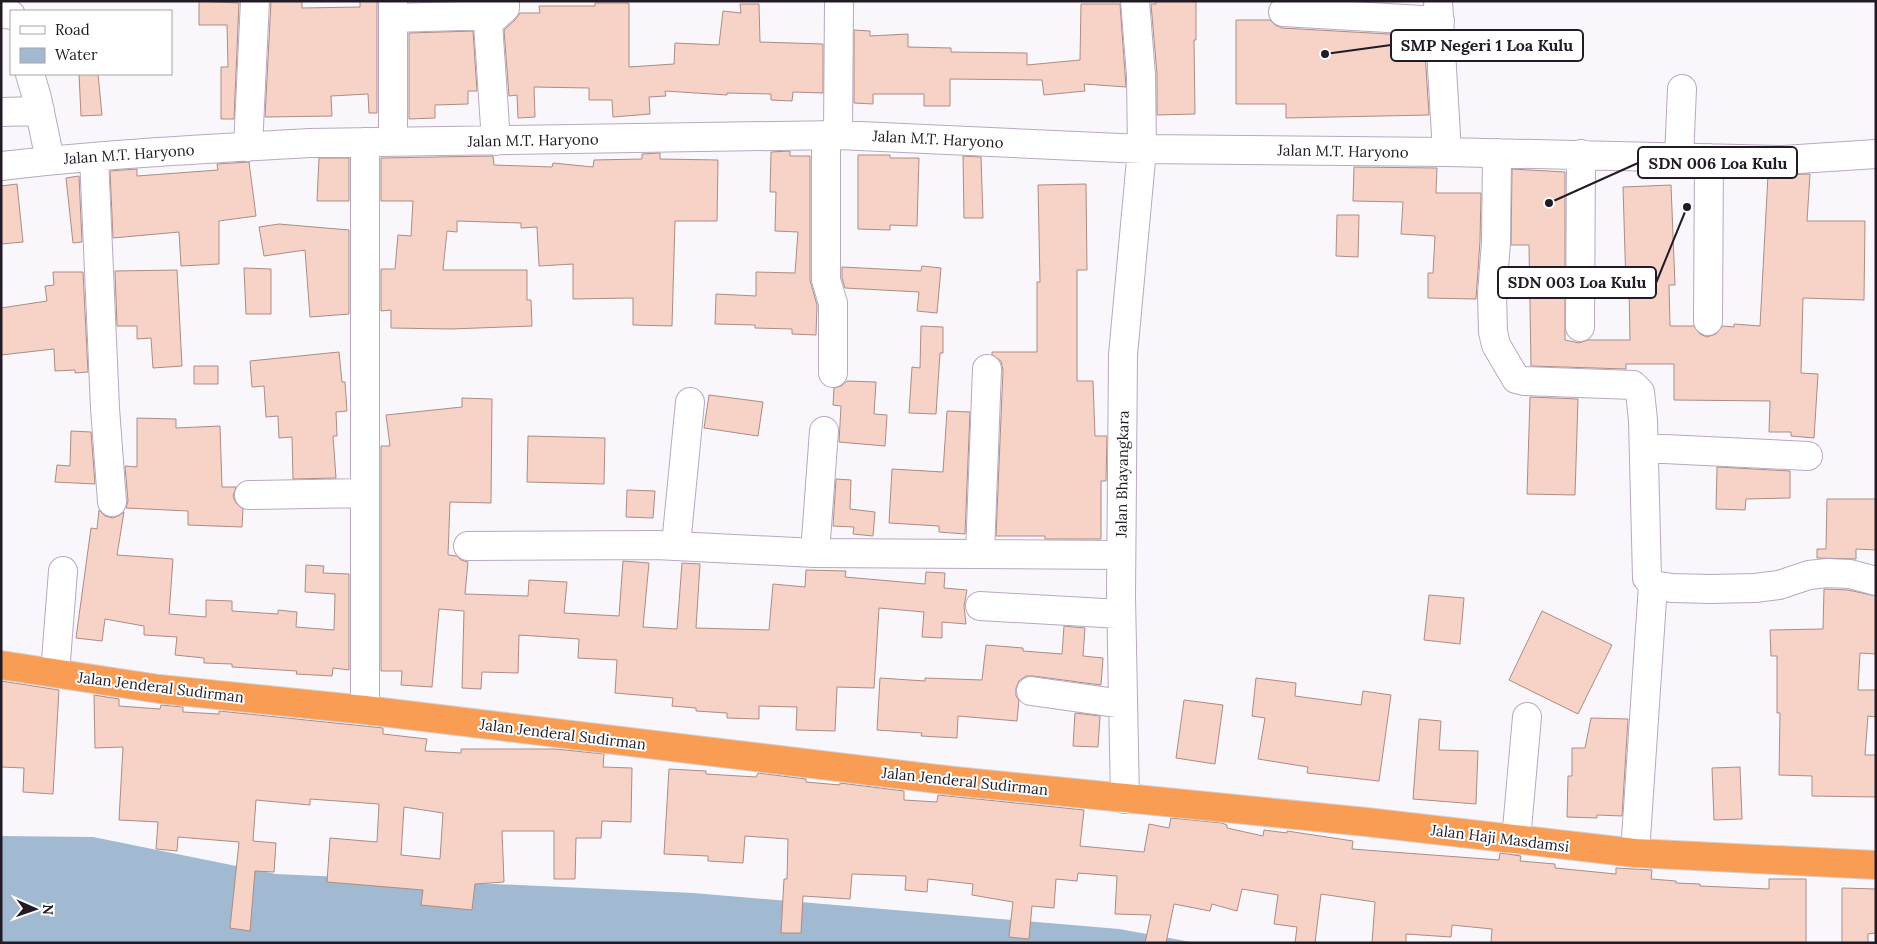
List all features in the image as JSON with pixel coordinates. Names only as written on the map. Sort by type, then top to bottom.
[{"type":"highway","name":"Jalan Jenderal Sudirman","points":[[1,665],[159,689],[364,710],[1125,799]]},
{"type":"highway","name":"Jalan Haji Masdamsi","points":[[1125,799],[1366,822],[1635,853],[1876,865]]},
{"type":"street","points":[[248,147],[255,1]]},
{"type":"street","points":[[833,373],[832,303],[826,280],[839,1]]},
{"type":"street","name":"Jalan Bhayangkara","points":[[1125,799],[1120,555],[1123,355],[1142,149],[1141,75],[1135,1]]},
{"type":"street","points":[[393,141],[393,10],[500,8]]},
{"type":"street","points":[[496,141],[488,23],[500,8]]},
{"type":"street","points":[[1283,12],[1439,11],[1447,152]]},
{"type":"street","points":[[30,75],[50,160]]},
{"type":"street","points":[[1679,157],[1682,89]]},
{"type":"street","points":[[1,112],[40,111]]},
{"type":"street","name":"Jalan M.T. Haryono","points":[[1,166],[94,157],[365,142],[832,135],[1142,149],[1581,154],[1783,160],[1876,154]]},
{"type":"street","points":[[364,710],[365,142]]},
{"type":"street","points":[[1497,153],[1496,242],[1492,294],[1492,332],[1496,345],[1516,379],[1524,381],[1633,385],[1640,392],[1643,420],[1647,578],[1654,585],[1672,588],[1756,588],[1779,585],[1809,575],[1827,573],[1850,574],[1876,581]]},
{"type":"street","points":[[1580,327],[1581,154]]},
{"type":"street","points":[[94,157],[105,408],[112,502]]},
{"type":"street","points":[[1708,321],[1709,158]]},
{"type":"street","points":[[980,554],[987,369]]},
{"type":"street","points":[[676,545],[690,402]]},
{"type":"street","points":[[815,553],[824,431]]},
{"type":"street","points":[[1644,448],[1808,456]]},
{"type":"street","points":[[249,495],[365,494]]},
{"type":"street","points":[[468,546],[676,545],[815,553],[1120,555]]},
{"type":"street","points":[[55,673],[63,571]]},
{"type":"street","points":[[1635,853],[1654,585]]},
{"type":"street","points":[[980,606],[1121,614]]},
{"type":"street","points":[[1031,691],[1123,704]]},
{"type":"street","points":[[1516,840],[1527,716]]},
{"type":"water","points":[[1,836],[93,837],[276,874],[693,893],[1119,929],[1197,943],[1,943]]},
{"type":"building","points":[[199,1],[239,3],[234,119],[221,119],[221,67],[228,67],[227,25],[199,25]]},
{"type":"building","points":[[271,1],[302,1],[302,8],[360,7],[360,1],[377,1],[377,113],[369,113],[368,94],[331,96],[332,116],[265,117]]},
{"type":"building","points":[[1156,1],[1196,1],[1196,40],[1194,40],[1195,114],[1157,115],[1157,74],[1151,4],[1156,4]]},
{"type":"building","points":[[595,3],[629,3],[629,67],[674,64],[675,43],[719,45],[723,11],[741,13],[740,4],[759,4],[760,42],[823,44],[823,93],[793,92],[792,101],[771,100],[771,94],[727,93],[727,95],[665,91],[666,96],[649,97],[650,114],[613,117],[612,100],[589,100],[589,88],[534,87],[535,117],[518,118],[517,95],[509,96],[504,30],[520,13],[540,13],[539,6],[595,6]]},
{"type":"building","points":[[1081,4],[1120,4],[1126,87],[1084,84],[1085,91],[1044,95],[1042,80],[950,79],[950,106],[924,106],[924,94],[873,94],[873,104],[854,103],[854,30],[870,31],[870,36],[908,34],[908,47],[951,48],[951,52],[1027,53],[1027,65],[1080,60]]},
{"type":"building","points":[[1236,20],[1270,20],[1282,28],[1424,36],[1429,115],[1286,118],[1286,104],[1236,104]]},
{"type":"building","points":[[473,31],[477,91],[468,91],[468,104],[435,105],[435,118],[409,119],[409,33]]},
{"type":"building","points":[[79,75],[98,75],[102,115],[81,116]]},
{"type":"building","points":[[790,151],[790,156],[810,156],[810,280],[817,305],[816,335],[792,334],[792,329],[755,328],[755,325],[715,324],[716,294],[756,296],[756,272],[795,273],[798,232],[775,231],[776,192],[770,192],[771,152]]},
{"type":"building","points":[[660,153],[660,159],[718,160],[717,221],[675,221],[672,326],[633,325],[633,298],[573,299],[573,264],[539,266],[537,227],[521,228],[521,223],[457,221],[457,232],[447,231],[443,270],[527,270],[527,300],[531,300],[532,326],[451,329],[391,328],[391,310],[381,311],[381,269],[395,269],[398,235],[411,236],[413,201],[381,201],[381,158],[493,156],[494,165],[552,167],[553,163],[593,167],[594,160],[642,159],[642,154]]},
{"type":"building","points":[[858,155],[890,155],[890,158],[919,158],[917,226],[890,225],[890,230],[858,229]]},
{"type":"building","points":[[963,156],[981,157],[983,218],[964,218]]},
{"type":"building","points":[[319,158],[349,158],[349,201],[317,201]]},
{"type":"building","points":[[249,162],[256,216],[219,221],[219,264],[181,266],[179,232],[113,238],[110,171],[137,169],[137,176],[218,170],[217,164]]},
{"type":"building","points":[[1354,167],[1437,168],[1436,193],[1481,193],[1476,299],[1428,298],[1428,273],[1433,273],[1435,236],[1401,234],[1403,202],[1353,201]]},
{"type":"building","points":[[1512,169],[1565,172],[1565,340],[1579,343],[1588,340],[1630,340],[1629,286],[1626,286],[1623,187],[1671,185],[1675,285],[1669,285],[1670,326],[1694,326],[1700,334],[1707,337],[1716,334],[1722,326],[1734,327],[1734,324],[1760,326],[1768,175],[1810,174],[1807,221],[1865,221],[1864,300],[1803,298],[1801,373],[1818,374],[1814,438],[1791,436],[1791,432],[1769,432],[1770,401],[1674,400],[1674,364],[1626,364],[1626,369],[1531,366],[1529,245],[1511,245]]},
{"type":"building","points":[[79,176],[82,242],[73,243],[66,178]]},
{"type":"building","points":[[17,184],[23,242],[1,244],[1,186]]},
{"type":"building","points":[[1086,184],[1087,270],[1077,270],[1077,381],[1093,381],[1095,436],[1107,436],[1106,481],[1101,481],[1101,539],[1045,539],[1045,536],[996,536],[1003,370],[1001,361],[992,355],[992,352],[1037,352],[1037,282],[1040,282],[1038,185]]},
{"type":"building","points":[[1337,215],[1359,215],[1358,257],[1336,256]]},
{"type":"building","points":[[279,224],[349,230],[349,314],[310,317],[305,250],[264,256],[259,227]]},
{"type":"building","points":[[922,266],[941,268],[937,313],[917,311],[919,292],[845,288],[842,278],[842,267],[921,271]]},
{"type":"building","points":[[244,268],[271,269],[271,314],[246,314]]},
{"type":"building","points":[[177,270],[182,366],[153,368],[151,338],[137,339],[137,326],[117,326],[115,271]]},
{"type":"building","points":[[53,272],[83,272],[88,372],[75,373],[75,370],[55,371],[54,349],[1,355],[1,308],[47,301],[45,286],[54,285]]},
{"type":"building","points":[[921,326],[943,327],[943,353],[940,353],[936,414],[909,413],[912,367],[920,368]]},
{"type":"building","points":[[339,352],[342,382],[345,382],[347,411],[336,412],[337,436],[333,436],[336,478],[293,479],[292,437],[279,438],[278,416],[266,417],[264,386],[252,387],[250,361]]},
{"type":"building","points":[[194,366],[218,366],[218,384],[194,384]]},
{"type":"building","points":[[847,381],[876,382],[874,414],[887,415],[885,446],[839,442],[841,406],[833,405],[834,388],[841,386]]},
{"type":"building","points":[[709,395],[763,402],[758,436],[704,428]]},
{"type":"building","points":[[1530,397],[1578,399],[1575,495],[1527,494]]},
{"type":"building","points":[[462,398],[492,399],[491,503],[450,502],[448,555],[457,556],[461,560],[468,562],[465,594],[528,596],[529,580],[567,582],[564,613],[619,616],[623,561],[649,563],[643,627],[677,629],[682,563],[700,564],[696,628],[769,630],[773,584],[805,587],[806,570],[846,571],[845,577],[925,584],[926,572],[945,573],[944,588],[967,590],[964,606],[966,624],[942,622],[942,638],[922,637],[924,612],[879,608],[874,688],[837,687],[835,731],[796,730],[797,707],[759,706],[759,719],[727,718],[727,713],[696,711],[696,708],[672,706],[673,698],[615,693],[617,660],[578,658],[579,639],[519,635],[518,673],[482,672],[481,689],[462,688],[464,611],[439,609],[432,687],[401,685],[402,671],[381,671],[381,446],[390,446],[386,415],[462,407]]},
{"type":"building","points":[[947,411],[970,412],[965,534],[939,532],[939,526],[889,523],[892,469],[943,472]]},
{"type":"building","points":[[137,418],[176,419],[176,428],[220,426],[222,487],[236,487],[233,496],[236,503],[243,509],[242,527],[188,525],[188,511],[126,508],[128,501],[125,466],[137,467]]},
{"type":"building","points":[[71,431],[91,432],[95,484],[55,482],[57,465],[70,466]]},
{"type":"building","points":[[528,436],[605,438],[604,484],[527,482]]},
{"type":"building","points":[[1717,467],[1790,471],[1790,498],[1746,499],[1745,510],[1716,509]]},
{"type":"building","points":[[836,479],[851,480],[850,509],[875,512],[873,536],[853,534],[854,527],[833,526]]},
{"type":"building","points":[[627,490],[655,491],[653,518],[626,517]]},
{"type":"building","points":[[1827,499],[1876,499],[1876,550],[1856,549],[1856,559],[1817,558],[1817,549],[1826,549]]},
{"type":"building","points":[[99,510],[105,516],[113,518],[124,512],[117,555],[173,559],[169,614],[206,617],[206,600],[232,601],[232,611],[278,614],[278,610],[297,612],[296,627],[334,630],[335,594],[305,592],[306,565],[324,566],[323,573],[349,574],[349,670],[333,668],[332,676],[296,674],[297,671],[232,667],[232,664],[204,663],[204,658],[175,655],[177,637],[144,635],[144,626],[105,619],[102,641],[76,638],[91,528],[97,529]]},
{"type":"building","points":[[1824,589],[1848,590],[1876,596],[1876,654],[1860,653],[1858,690],[1876,690],[1876,717],[1868,716],[1865,755],[1876,755],[1876,797],[1812,796],[1812,776],[1779,775],[1780,713],[1777,713],[1777,656],[1771,656],[1770,630],[1823,629]]},
{"type":"building","points":[[1429,595],[1464,598],[1460,644],[1424,640]]},
{"type":"building","points":[[1542,611],[1612,645],[1578,714],[1509,680]]},
{"type":"building","points":[[1064,626],[1085,628],[1083,656],[1103,658],[1101,685],[1026,676],[1019,681],[1016,688],[1016,696],[1019,700],[1017,721],[958,716],[957,738],[921,736],[922,733],[877,730],[880,678],[925,681],[925,678],[982,680],[986,645],[1023,648],[1023,651],[1062,654]]},
{"type":"building","points":[[1256,678],[1296,683],[1295,696],[1361,705],[1363,691],[1391,695],[1379,781],[1307,773],[1308,767],[1258,759],[1265,718],[1252,716]]},
{"type":"building","points":[[1,681],[59,690],[53,794],[23,792],[24,768],[1,767]]},
{"type":"building","points":[[94,695],[119,699],[119,706],[160,709],[161,705],[183,707],[183,712],[219,714],[219,711],[383,728],[383,734],[427,739],[425,751],[461,753],[461,749],[555,749],[604,754],[603,767],[632,768],[631,822],[602,821],[601,838],[576,838],[575,879],[554,879],[554,831],[502,831],[504,882],[475,884],[472,910],[421,905],[423,890],[327,882],[330,838],[377,842],[379,804],[310,799],[310,805],[256,800],[253,841],[276,843],[274,872],[255,871],[250,931],[230,928],[239,842],[178,837],[177,851],[156,849],[158,822],[119,820],[123,747],[95,748]],"holes":[[[404,807],[443,813],[440,859],[401,855]]]},
{"type":"building","points":[[1184,700],[1223,705],[1215,764],[1176,758]]},
{"type":"building","points":[[1075,713],[1100,716],[1098,747],[1073,746]]},
{"type":"building","points":[[1591,718],[1628,719],[1622,816],[1597,815],[1597,818],[1567,817],[1568,776],[1572,776],[1572,748],[1585,748]]},
{"type":"building","points":[[1419,719],[1441,721],[1439,750],[1478,751],[1476,804],[1413,799]]},
{"type":"building","points":[[1740,767],[1742,819],[1714,820],[1712,768]]},
{"type":"building","points":[[669,769],[706,771],[706,774],[756,777],[758,773],[806,779],[806,782],[840,785],[840,783],[904,791],[904,800],[937,802],[938,795],[1084,810],[1080,846],[1144,852],[1149,824],[1169,828],[1171,818],[1222,823],[1227,825],[1227,828],[1263,836],[1264,830],[1287,833],[1287,831],[1353,841],[1352,849],[1499,860],[1500,853],[1521,856],[1520,861],[1555,864],[1555,868],[1616,874],[1616,868],[1652,870],[1651,879],[1700,884],[1700,886],[1769,889],[1769,879],[1806,879],[1806,943],[1491,943],[1492,929],[1452,925],[1451,937],[1406,934],[1406,943],[1372,943],[1375,902],[1321,894],[1315,943],[1295,943],[1297,927],[1274,924],[1278,895],[1242,889],[1237,911],[1212,904],[1210,911],[1174,904],[1166,943],[1145,943],[1151,915],[1115,914],[1117,876],[1078,873],[1077,881],[1056,879],[1054,908],[1032,906],[1029,939],[1009,937],[1013,902],[972,895],[973,884],[928,879],[927,892],[905,890],[906,876],[852,874],[850,899],[803,896],[801,933],[781,933],[784,879],[787,879],[788,839],[745,836],[743,863],[708,861],[708,856],[664,854]]},
{"type":"building","points":[[1842,888],[1876,889],[1876,933],[1868,934],[1868,943],[1842,943]]},
{"type":"place","name":"SMP Negeri 1 Loa Kulu","points":[[1325,54]]},
{"type":"place","name":"SDN 006 Loa Kulu","points":[[1549,203]]},
{"type":"place","name":"SDN 003 Loa Kulu","points":[[1687,207]]}]
